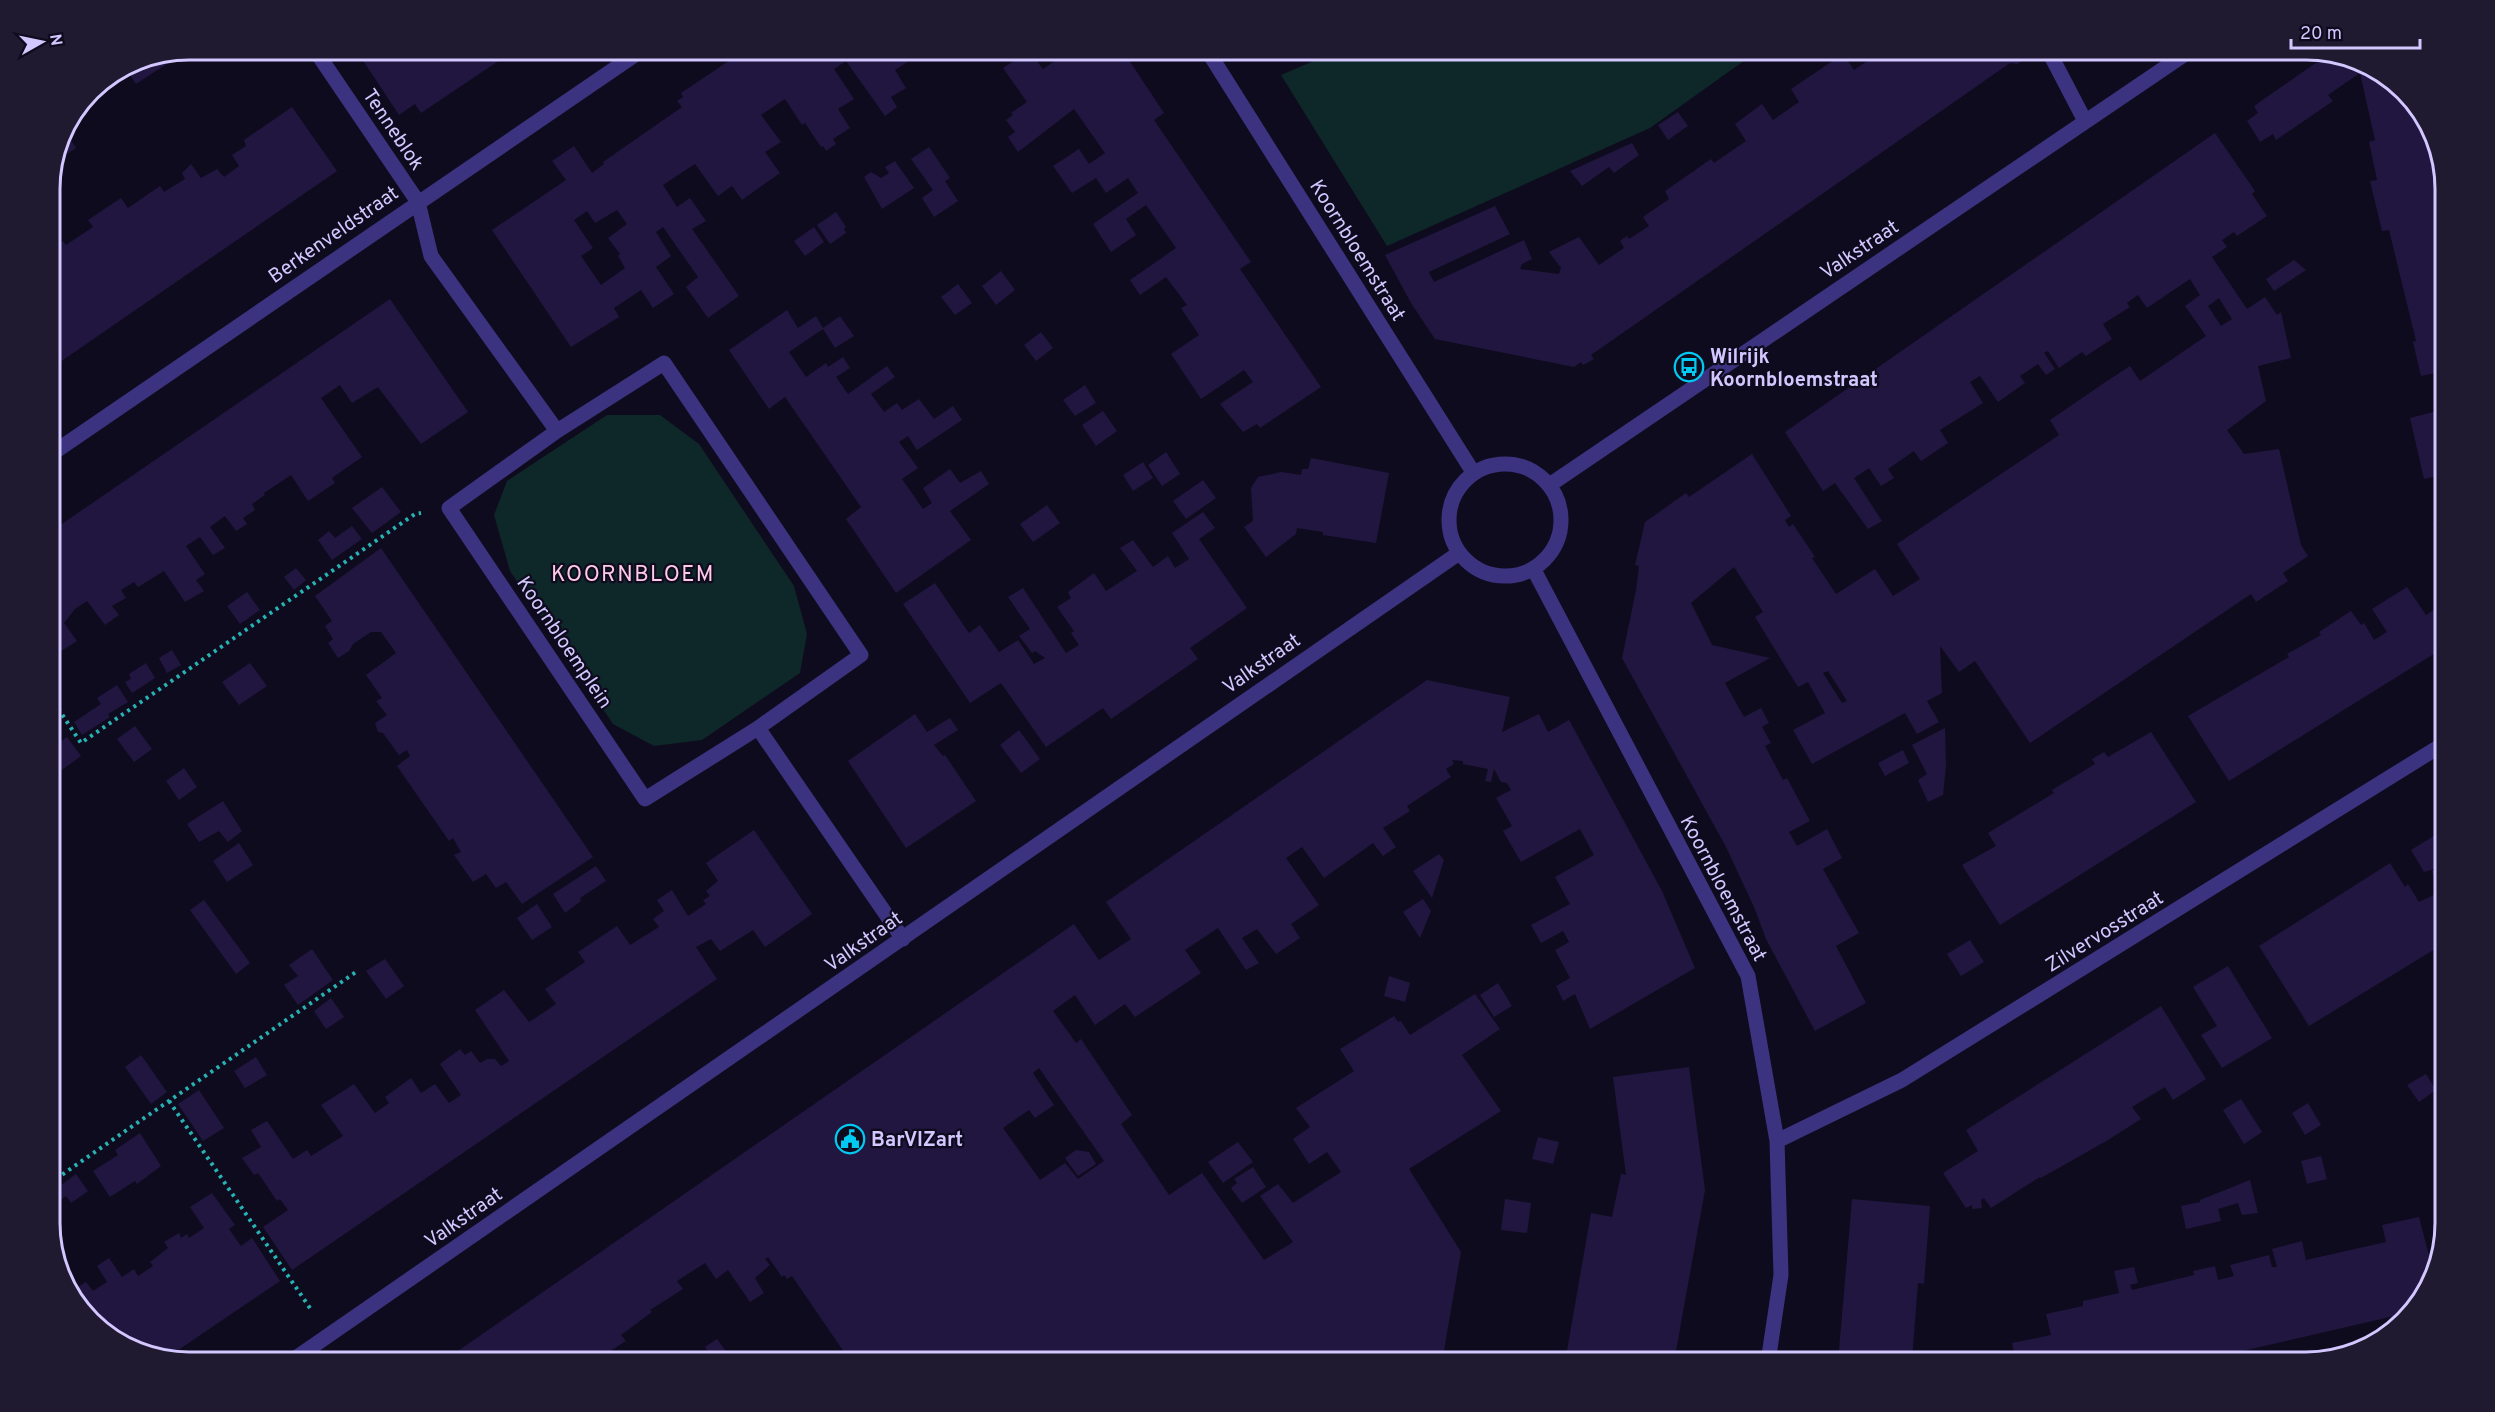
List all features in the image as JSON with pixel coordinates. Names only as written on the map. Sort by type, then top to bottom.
[{"type":"street","name":"Tenneblok","points":[[322,60],[418,202]]},
{"type":"street","name":"Berkenveldstraat","points":[[60,448],[627,60]]},
{"type":"street","name":"Koornbloemstraat","points":[[1213,60],[1473,472]]},
{"type":"street","points":[[2054,60],[2085,121]]},
{"type":"street","name":"Valkstraat","points":[[1551,484],[2176,60]]},
{"type":"street","points":[[418,202],[431,256],[557,431]]},
{"type":"street","name":"Koornbloemplein","points":[[664,363],[861,655],[758,728],[645,799],[449,508],[557,431],[664,363]]},
{"type":"street","points":[[1502,462],[1531,468],[1551,484],[1563,518],[1556,548],[1534,570],[1507,578],[1480,571],[1459,553],[1448,525],[1453,495],[1473,472],[1502,462]]},
{"type":"street","name":"Valkstraat","points":[[305,1352],[1459,553]]},
{"type":"street","name":"Koornbloemstraat","points":[[1534,570],[1748,976],[1777,1142],[1781,1275],[1769,1352]]},
{"type":"street","points":[[758,728],[903,939]]},
{"type":"street","name":"Zilvervosstraat","points":[[1777,1142],[1902,1080],[2435,748]]},
{"type":"path","points":[[60,711],[81,743],[415,514],[449,508]]},
{"type":"path","points":[[60,1176],[356,972]]},
{"type":"path","points":[[169,1101],[329,1336]]},
{"type":"green space","points":[[1316,60],[1745,60],[1650,128],[1387,246],[1281,75]]},
{"type":"green space","points":[[607,415],[660,415],[699,444],[794,586],[807,634],[800,673],[702,740],[654,746],[613,724],[510,571],[494,515],[507,481]]},
{"type":"building","points":[[363,60],[500,60],[421,113],[415,104],[399,115]]},
{"type":"building","points":[[730,60],[909,61],[895,70],[906,88],[891,97],[897,107],[885,116],[846,61],[834,69],[854,99],[838,109],[850,128],[833,139],[836,144],[826,151],[805,123],[802,125],[785,99],[761,115],[781,142],[765,152],[780,173],[742,200],[732,186],[718,196],[695,164],[663,185],[677,207],[690,198],[706,221],[692,229],[739,296],[708,318],[686,287],[698,277],[663,227],[656,232],[671,256],[656,267],[674,294],[653,308],[641,290],[614,308],[619,317],[571,347],[492,230],[566,180],[552,161],[574,146],[592,173],[604,164],[603,162],[682,107],[677,101],[683,97],[681,93]],"holes":[[[617,210],[627,224],[608,238],[620,254],[618,256],[625,268],[601,285],[581,256],[593,248],[574,220],[587,211],[595,223]]]},
{"type":"building","points":[[1015,60],[1036,60],[1043,69],[1056,60],[1129,60],[1164,113],[1154,120],[1251,262],[1240,269],[1321,387],[1260,428],[1257,424],[1243,432],[1220,404],[1253,382],[1244,370],[1201,399],[1171,354],[1199,335],[1181,308],[1187,305],[1166,277],[1140,295],[1130,280],[1176,248],[1146,205],[1126,219],[1136,235],[1111,252],[1093,224],[1138,193],[1128,178],[1106,193],[1096,178],[1072,193],[1053,166],[1079,149],[1089,164],[1105,153],[1074,109],[1018,152],[1008,137],[1015,132],[1006,120],[1013,115],[1011,113],[1027,102],[1003,68]]},
{"type":"building","points":[[1834,60],[1847,60],[1854,70],[1869,60],[2024,60],[2017,64],[2010,63],[1591,355],[1594,359],[1583,365],[1581,362],[1574,367],[1435,339],[1411,303],[1385,255],[1495,206],[1510,234],[1429,272],[1434,282],[1524,240],[1532,259],[1522,264],[1520,269],[1559,274],[1561,268],[1549,252],[1579,237],[1599,265],[1624,248],[1620,241],[1627,236],[1629,239],[1649,226],[1643,217],[1669,199],[1665,191],[1711,159],[1714,163],[1746,141],[1735,124],[1762,104],[1773,120],[1799,102],[1791,89]]},
{"type":"building","points":[[171,61],[136,84],[130,75]]},
{"type":"building","points":[[2319,61],[2323,61],[2339,64],[2370,77],[2397,98],[2418,125],[2433,164],[2435,181],[2435,373],[2421,376],[2413,342],[2416,341],[2389,230],[2382,231],[2370,181],[2377,180],[2369,142],[2375,140],[2360,73],[2328,95],[2333,101],[2276,140],[2273,134],[2260,142],[2247,121],[2258,113],[2254,106]]},
{"type":"building","points":[[292,107],[337,171],[60,362],[60,243],[63,241],[66,245],[93,227],[88,220],[121,198],[128,208],[160,186],[164,192],[185,179],[182,173],[191,164],[201,178],[217,169],[224,177],[239,166],[232,155],[246,146],[244,140]]},
{"type":"building","points":[[1678,112],[1688,126],[1668,140],[1658,125]]},
{"type":"building","points":[[2215,133],[2255,191],[2252,194],[2267,216],[2237,236],[2234,232],[2222,240],[2227,247],[2212,257],[2247,309],[2265,297],[2277,315],[2281,312],[2291,358],[2258,366],[2266,401],[2227,430],[2244,454],[2279,449],[2301,545],[2308,556],[2283,573],[2288,581],[2256,602],[2251,594],[2030,743],[1975,661],[1959,672],[1940,646],[1942,693],[1927,701],[1939,722],[1917,734],[1905,713],[1812,764],[1793,730],[1825,713],[1808,682],[1798,687],[1755,617],[1763,612],[1734,567],[1691,603],[1712,645],[1770,658],[1725,683],[1744,717],[1761,708],[1769,723],[1762,727],[1771,743],[1765,746],[1783,780],[1787,778],[1810,821],[1789,832],[1797,846],[1827,829],[1842,858],[1823,869],[1859,933],[1836,946],[1866,1003],[1815,1031],[1766,939],[1726,847],[1622,658],[1636,590],[1639,566],[1635,565],[1645,522],[1686,493],[1689,497],[1752,454],[1791,516],[1785,520],[1789,527],[1793,524],[1836,594],[1875,569],[1893,596],[1920,579],[1897,544],[2059,435],[2050,420],[2104,383],[2130,366],[2140,381],[2206,336],[2185,306],[2200,295],[2190,279],[2147,308],[2138,295],[2127,303],[2130,307],[2103,324],[2112,339],[2086,356],[2082,352],[2059,368],[2048,351],[2044,353],[2055,369],[2046,375],[2038,364],[2020,376],[2025,383],[1998,402],[1980,376],[1970,382],[1983,403],[1940,430],[1948,443],[1921,461],[1914,451],[1888,469],[1894,478],[1881,486],[1869,468],[1854,478],[1882,521],[1868,529],[1835,483],[1823,491],[1785,432]],"holes":[[[2219,298],[2232,319],[2221,326],[2208,306]],[[1828,671],[1847,701],[1842,703],[1823,673]]]},
{"type":"building","points":[[70,139],[76,148],[64,156]]},
{"type":"building","points":[[1632,143],[1639,155],[1614,173],[1609,167],[1582,186],[1570,171]]},
{"type":"building","points":[[929,147],[950,178],[945,181],[958,201],[934,217],[922,198],[933,190],[911,159]]},
{"type":"building","points":[[895,161],[914,188],[882,209],[864,177],[871,172],[881,178],[889,173],[885,167]]},
{"type":"building","points":[[836,212],[846,227],[844,229],[846,233],[830,244],[817,225]]},
{"type":"building","points":[[814,227],[824,242],[805,256],[794,241]]},
{"type":"building","points":[[2294,260],[2306,270],[2274,291],[2266,279]]},
{"type":"building","points":[[1001,271],[1015,290],[996,305],[982,286]]},
{"type":"building","points":[[958,284],[972,303],[955,315],[941,297]]},
{"type":"building","points":[[390,299],[468,412],[421,444],[378,387],[352,403],[340,385],[321,398],[362,457],[332,478],[335,483],[308,501],[291,475],[252,504],[255,510],[243,518],[247,524],[236,531],[225,516],[210,527],[225,548],[213,555],[200,537],[186,546],[205,574],[196,580],[204,591],[185,602],[164,571],[138,587],[134,582],[121,590],[126,598],[112,606],[119,615],[105,625],[87,601],[75,609],[64,623],[77,641],[60,652],[60,525]]},
{"type":"building","points":[[787,310],[798,328],[816,316],[823,328],[840,316],[854,336],[835,348],[823,329],[789,352],[806,377],[826,363],[828,367],[843,357],[850,368],[836,377],[848,394],[887,366],[895,377],[871,394],[884,412],[897,403],[902,410],[919,399],[934,419],[953,406],[962,420],[917,450],[908,436],[899,442],[918,468],[902,479],[923,509],[932,503],[923,488],[950,469],[960,483],[981,471],[989,484],[950,511],[971,540],[896,593],[846,519],[861,507],[785,397],[769,409],[729,350]]},
{"type":"building","points":[[1041,332],[1053,348],[1036,361],[1024,345]]},
{"type":"building","points":[[1085,385],[1096,403],[1075,416],[1063,400]]},
{"type":"building","points":[[1103,411],[1117,431],[1096,446],[1082,425]]},
{"type":"building","points":[[2435,412],[2435,476],[2424,479],[2410,418]]},
{"type":"building","points":[[1166,452],[1180,474],[1162,486],[1148,465]]},
{"type":"building","points":[[1311,458],[1389,473],[1376,543],[1323,535],[1323,532],[1297,528],[1296,534],[1266,557],[1244,527],[1253,521],[1251,488],[1258,477],[1281,472],[1301,475],[1302,469],[1308,469]]},
{"type":"building","points":[[1143,462],[1153,478],[1133,491],[1123,475]]},
{"type":"building","points":[[1203,480],[1216,498],[1186,519],[1173,501]]},
{"type":"building","points":[[382,487],[401,512],[372,533],[352,508]]},
{"type":"building","points":[[1047,505],[1060,523],[1033,542],[1020,524]]},
{"type":"building","points":[[1203,512],[1215,528],[1199,539],[1247,608],[1190,648],[1198,659],[1111,719],[1103,708],[1046,747],[1001,683],[970,703],[903,604],[935,583],[969,633],[980,625],[999,652],[1018,640],[1034,664],[1045,658],[1035,651],[1032,653],[1019,636],[1030,629],[1008,597],[1023,588],[1066,653],[1079,645],[1071,633],[1074,631],[1057,607],[1071,598],[1068,592],[1094,573],[1106,591],[1137,571],[1120,548],[1133,540],[1153,567],[1168,556],[1175,568],[1189,559],[1172,533]]},
{"type":"building","points":[[352,526],[362,539],[332,560],[318,540],[329,531],[335,538]]},
{"type":"building","points":[[381,548],[593,857],[522,904],[506,882],[496,888],[486,874],[473,882],[454,855],[461,852],[453,838],[449,841],[397,766],[410,756],[407,750],[399,755],[383,733],[378,732],[375,723],[387,715],[376,701],[382,698],[366,675],[396,653],[381,632],[371,632],[338,658],[328,643],[333,639],[325,626],[332,621],[315,596]]},
{"type":"building","points":[[296,568],[306,580],[294,590],[284,577]]},
{"type":"building","points":[[2407,587],[2426,615],[2435,609],[2435,653],[2229,781],[2188,716],[2289,657],[2287,654],[2321,635],[2319,632],[2351,611],[2361,625],[2364,623],[2374,640],[2387,632],[2372,609]]},
{"type":"building","points":[[247,592],[260,610],[240,624],[227,606]]},
{"type":"building","points":[[172,650],[181,665],[167,673],[159,658]]},
{"type":"building","points":[[146,663],[155,678],[132,693],[125,682],[131,679],[129,674]]},
{"type":"building","points":[[250,663],[267,686],[239,705],[222,682]]},
{"type":"building","points":[[1427,680],[1510,697],[1502,732],[1539,714],[1548,732],[1569,720],[1662,891],[1695,968],[1590,1029],[1575,994],[1563,1001],[1556,986],[1570,978],[1555,950],[1569,942],[1563,931],[1541,943],[1531,925],[1570,904],[1555,877],[1594,855],[1580,829],[1521,862],[1503,831],[1512,826],[1496,798],[1511,790],[1507,783],[1501,782],[1494,769],[1491,782],[1485,781],[1488,769],[1452,760],[1454,764],[1446,769],[1451,777],[1407,806],[1410,811],[1383,828],[1396,847],[1383,856],[1373,843],[1324,878],[1302,847],[1286,858],[1319,905],[1291,924],[1300,938],[1276,954],[1257,929],[1242,938],[1259,963],[1246,970],[1218,928],[1185,950],[1201,973],[1135,1017],[1125,1004],[1095,1025],[1075,995],[1053,1011],[1076,1043],[1081,1039],[1132,1115],[1121,1124],[1169,1195],[1202,1173],[1264,1260],[1293,1242],[1260,1196],[1278,1184],[1293,1203],[1341,1172],[1327,1152],[1309,1164],[1293,1139],[1310,1127],[1296,1108],[1354,1071],[1340,1049],[1394,1016],[1398,1022],[1401,1021],[1410,1035],[1475,994],[1500,1029],[1462,1055],[1501,1111],[1409,1169],[1461,1252],[1444,1352],[844,1352],[792,1276],[787,1279],[784,1275],[782,1277],[768,1257],[765,1259],[770,1265],[755,1278],[764,1293],[750,1302],[728,1270],[716,1279],[705,1263],[677,1281],[683,1289],[650,1310],[652,1312],[621,1335],[626,1341],[609,1352],[456,1352],[1074,924],[1099,960],[1131,939],[1106,902]],"holes":[[[1039,1068],[1104,1161],[1078,1179],[1065,1163],[1040,1180],[1003,1128],[1029,1110],[1035,1118],[1054,1105],[1033,1073]]]},
{"type":"building","points":[[117,685],[128,702],[108,714],[110,717],[82,735],[74,722],[101,704],[97,698]]},
{"type":"building","points":[[915,714],[927,732],[950,718],[958,730],[934,745],[943,756],[945,755],[976,801],[906,848],[848,761]]},
{"type":"building","points":[[135,726],[152,749],[134,762],[117,739]]},
{"type":"building","points":[[1945,728],[1946,765],[1943,795],[1928,802],[1918,780],[1927,774],[1912,745]]},
{"type":"building","points":[[1019,730],[1040,759],[1021,773],[1000,745]]},
{"type":"building","points":[[2151,732],[2196,802],[2000,925],[1962,865],[1996,846],[1988,833],[2054,793],[2052,790],[2095,764],[2092,759],[2104,752],[2108,757]]},
{"type":"building","points":[[67,737],[81,756],[60,771],[60,742]]},
{"type":"building","points":[[1903,750],[1909,763],[1885,776],[1878,763]]},
{"type":"building","points":[[184,768],[197,787],[179,800],[166,781]]},
{"type":"building","points":[[223,801],[242,831],[228,842],[219,831],[199,842],[187,824]]},
{"type":"building","points":[[754,830],[812,914],[765,947],[753,930],[720,951],[711,939],[696,947],[717,979],[292,1270],[263,1227],[288,1210],[280,1199],[277,1201],[258,1173],[254,1175],[242,1158],[261,1147],[251,1130],[267,1121],[293,1159],[307,1150],[311,1156],[343,1136],[321,1105],[354,1084],[375,1113],[389,1103],[385,1097],[411,1078],[421,1093],[435,1084],[449,1103],[461,1095],[440,1064],[460,1049],[465,1055],[471,1051],[480,1063],[487,1059],[495,1059],[501,1066],[509,1061],[475,1010],[504,990],[529,1022],[543,1013],[556,1004],[545,989],[585,962],[578,952],[617,926],[630,945],[659,927],[653,919],[664,911],[657,900],[672,890],[688,916],[706,904],[703,900],[710,896],[706,891],[718,881],[706,863]]},
{"type":"building","points":[[2435,835],[2435,869],[2424,872],[2411,850]]},
{"type":"building","points":[[239,843],[253,865],[227,882],[213,861]]},
{"type":"building","points":[[1439,854],[1444,860],[1432,898],[1413,871]]},
{"type":"building","points":[[2390,863],[2405,887],[2408,884],[2419,902],[2435,894],[2435,949],[2309,1026],[2259,946]]},
{"type":"building","points":[[596,866],[606,881],[580,898],[581,901],[565,913],[553,894]]},
{"type":"building","points":[[1423,899],[1431,911],[1420,938],[1403,912]]},
{"type":"building","points":[[204,900],[250,963],[236,974],[190,910]]},
{"type":"building","points":[[537,904],[552,927],[532,940],[517,918]]},
{"type":"building","points":[[1970,940],[1984,962],[1961,976],[1947,954]]},
{"type":"building","points":[[312,949],[333,980],[298,1005],[284,985],[298,976],[289,965]]},
{"type":"building","points":[[385,959],[404,986],[386,999],[366,971]]},
{"type":"building","points":[[2228,966],[2272,1038],[2222,1068],[2201,1035],[2217,1026],[2193,987]]},
{"type":"building","points":[[1389,976],[1410,983],[1405,1002],[1384,996]]},
{"type":"building","points":[[1498,983],[1512,1006],[1494,1017],[1480,995]]},
{"type":"building","points":[[331,998],[344,1017],[326,1029],[314,1011]]},
{"type":"building","points":[[2161,1006],[2206,1079],[2173,1100],[2165,1087],[2132,1107],[2141,1119],[2108,1140],[2040,1177],[1991,1208],[1984,1198],[1981,1200],[1982,1208],[1972,1209],[1972,1205],[1966,1208],[1943,1173],[1978,1151],[1966,1130]]},
{"type":"building","points":[[141,1055],[167,1092],[151,1104],[125,1067]]},
{"type":"building","points":[[256,1057],[267,1075],[245,1088],[234,1071]]},
{"type":"building","points":[[1689,1067],[1705,1190],[1676,1352],[1567,1352],[1591,1213],[1612,1217],[1621,1174],[1626,1175],[1613,1077]]},
{"type":"building","points":[[2426,1074],[2435,1091],[2419,1102],[2407,1085]]},
{"type":"building","points":[[199,1090],[224,1128],[203,1141],[178,1104]]},
{"type":"building","points":[[2241,1099],[2262,1132],[2244,1144],[2223,1110]]},
{"type":"building","points":[[2308,1103],[2321,1125],[2305,1135],[2292,1113]]},
{"type":"building","points":[[140,1133],[161,1166],[137,1184],[135,1181],[110,1197],[93,1171],[118,1155],[115,1150]]},
{"type":"building","points":[[1538,1137],[1559,1142],[1553,1164],[1532,1159]]},
{"type":"building","points":[[1238,1142],[1253,1162],[1223,1183],[1208,1162]]},
{"type":"building","points":[[1076,1150],[1089,1152],[1096,1164],[1078,1176],[1065,1158]]},
{"type":"building","points":[[2321,1156],[2327,1179],[2307,1184],[2301,1161]]},
{"type":"building","points":[[1253,1167],[1266,1187],[1242,1203],[1231,1188],[1237,1183],[1234,1179]]},
{"type":"building","points":[[76,1174],[88,1191],[71,1203],[66,1196],[60,1200],[60,1186]]},
{"type":"building","points":[[2250,1180],[2258,1213],[2242,1215],[2238,1203],[2218,1209],[2221,1221],[2186,1229],[2181,1206],[2200,1202],[2200,1200]]},
{"type":"building","points":[[212,1193],[235,1225],[229,1229],[241,1246],[252,1238],[280,1281],[176,1351],[172,1351],[140,1342],[117,1330],[92,1308],[77,1287],[86,1282],[93,1291],[107,1282],[97,1266],[109,1258],[122,1277],[134,1269],[138,1276],[153,1266],[150,1262],[168,1248],[164,1242],[179,1233],[181,1238],[187,1234],[189,1238],[204,1228],[190,1207]]},
{"type":"building","points":[[1505,1199],[1531,1203],[1527,1233],[1501,1230]]},
{"type":"building","points":[[1852,1199],[1930,1206],[1924,1284],[1918,1283],[1913,1352],[1839,1352]]},
{"type":"building","points":[[2419,1217],[2430,1259],[2418,1287],[2395,1316],[2238,1352],[2014,1352],[2012,1343],[2051,1335],[2046,1314],[2083,1306],[2083,1301],[2119,1293],[2114,1271],[2134,1267],[2138,1283],[2130,1285],[2132,1290],[2194,1275],[2193,1271],[2215,1266],[2218,1280],[2234,1276],[2230,1265],[2269,1255],[2272,1267],[2277,1267],[2272,1249],[2302,1241],[2306,1260],[2386,1242],[2382,1225]]},
{"type":"building","points":[[717,1339],[727,1352],[709,1352],[705,1347]]},
{"type":"place","name":"Wilrijk Koornbloemstraat","points":[[1689,367]]},
{"type":"place","name":"BarVIZart","points":[[850,1139]]},
{"type":"district","name":"KOORNBLOEM","points":[[633,573]]}]
